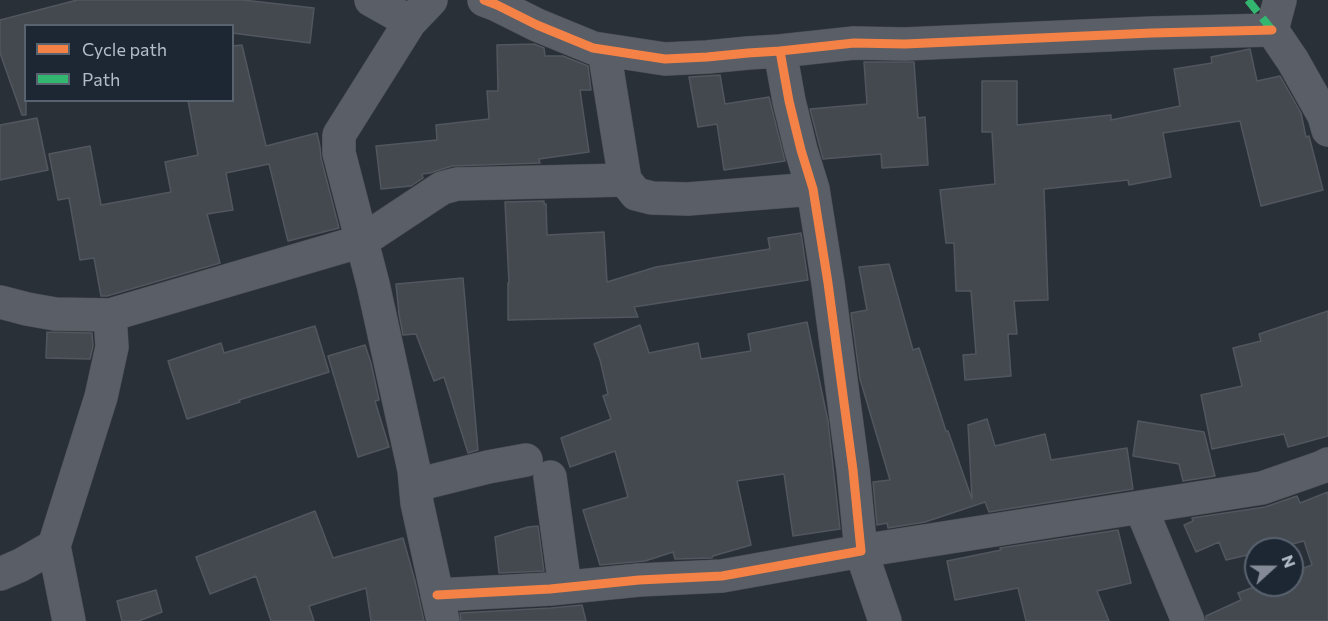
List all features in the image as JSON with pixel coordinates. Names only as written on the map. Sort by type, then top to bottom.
[{"type":"street","points":[[371,0],[421,11],[339,135],[339,153],[373,284],[414,470],[417,503],[440,608],[565,587],[639,580],[722,576],[861,551],[1262,488],[1328,464]]},
{"type":"street","points":[[484,0],[593,48],[664,59],[854,43],[904,44],[1152,33],[1276,15],[1293,61],[1324,116],[1328,130]]},
{"type":"street","points":[[604,50],[625,180],[636,194],[652,198],[688,199],[813,189]]},
{"type":"street","points":[[780,51],[798,140],[813,189],[830,294],[861,551],[885,621]]},
{"type":"street","points":[[0,302],[55,314],[110,315],[362,241],[442,188],[457,184],[625,180]]},
{"type":"street","points":[[69,621],[54,546],[101,397],[112,347],[110,315]]},
{"type":"street","points":[[416,485],[488,467],[538,469],[565,587]]},
{"type":"street","points":[[1141,508],[1188,621]]},
{"type":"street","points":[[0,574],[54,546]]},
{"type":"building","points":[[77,0],[243,0],[314,8],[310,43],[234,33],[234,24],[24,24],[26,115],[22,115],[0,53],[0,20]]},
{"type":"building","points":[[534,44],[544,48],[545,56],[563,56],[588,66],[591,90],[580,90],[589,152],[539,159],[540,163],[452,166],[422,174],[423,178],[411,186],[381,189],[376,146],[437,140],[436,125],[489,119],[487,91],[498,91],[497,45]]},
{"type":"building","points":[[242,45],[266,146],[317,133],[339,228],[288,241],[269,164],[226,173],[233,210],[207,214],[220,263],[101,296],[94,258],[80,260],[69,198],[58,200],[49,154],[90,146],[101,205],[171,192],[165,162],[198,155],[188,102],[234,102],[234,46]]},
{"type":"building","points":[[1250,49],[1257,81],[1280,76],[1301,113],[1323,190],[1261,206],[1240,121],[1163,133],[1171,177],[1129,185],[1128,180],[1044,189],[1048,300],[1014,301],[1017,334],[1008,334],[1011,376],[965,380],[963,355],[976,354],[971,291],[956,291],[954,243],[946,243],[940,190],[995,184],[992,132],[982,132],[982,81],[1017,81],[1017,125],[1111,115],[1111,120],[1180,106],[1174,69],[1212,63],[1211,57]]},
{"type":"building","points":[[864,62],[914,62],[918,118],[925,117],[928,165],[882,168],[881,154],[823,159],[810,109],[867,104]]},
{"type":"building","points":[[720,75],[725,104],[769,97],[785,161],[724,170],[717,124],[698,127],[689,77]]},
{"type":"building","points":[[37,118],[48,170],[0,180],[0,125]]},
{"type":"building","points":[[544,201],[547,235],[604,232],[607,282],[656,267],[770,249],[768,238],[801,233],[808,280],[634,307],[638,317],[508,320],[509,283],[505,202]]},
{"type":"building","points":[[889,264],[913,350],[919,348],[946,431],[948,431],[972,499],[968,425],[987,419],[995,446],[1045,434],[1051,460],[1127,448],[1133,489],[989,512],[985,502],[925,522],[888,528],[887,523],[877,525],[873,482],[890,480],[860,379],[851,313],[867,310],[859,267]]},
{"type":"building","points":[[463,278],[478,450],[468,453],[444,377],[434,381],[416,334],[403,335],[396,284]]},
{"type":"building","points":[[1328,311],[1328,436],[1288,447],[1284,434],[1212,449],[1201,395],[1242,386],[1233,348],[1261,341],[1259,334]]},
{"type":"building","points":[[807,322],[828,421],[840,529],[793,536],[784,474],[737,481],[751,545],[712,558],[675,559],[673,552],[645,561],[600,565],[583,510],[628,497],[615,451],[570,467],[561,438],[611,419],[603,396],[608,394],[594,344],[640,325],[649,353],[698,343],[701,359],[751,351],[748,334]]},
{"type":"building","points":[[315,326],[329,372],[187,419],[168,361],[221,343],[224,353]]},
{"type":"building","points":[[47,332],[92,333],[93,346],[90,359],[46,358]]},
{"type":"building","points":[[365,345],[379,400],[375,401],[389,447],[358,457],[328,356]]},
{"type":"building","points":[[1138,421],[1204,432],[1215,476],[1183,481],[1179,464],[1133,456]]},
{"type":"building","points":[[1328,492],[1328,621],[1206,621],[1206,616],[1241,600],[1238,593],[1244,591],[1244,597],[1304,597],[1304,568],[1312,565],[1304,537],[1244,537],[1244,556],[1226,560],[1219,542],[1196,552],[1184,525],[1193,521],[1192,518],[1265,507],[1297,496],[1300,503]]},
{"type":"building","points":[[315,511],[333,558],[403,538],[424,621],[371,621],[366,588],[309,606],[314,621],[271,621],[256,576],[210,594],[196,557]]},
{"type":"building","points":[[538,526],[544,571],[499,573],[495,537]]},
{"type":"building","points":[[1118,530],[1131,583],[1097,591],[1109,621],[1026,621],[1018,588],[955,600],[947,561],[1001,550],[1000,548]]},
{"type":"building","points":[[156,590],[162,612],[139,621],[122,621],[117,601]]},
{"type":"building","points":[[582,605],[586,621],[461,621],[460,613],[551,608]]},
{"type":"marked path","points":[[1248,0],[1272,30]]},
{"type":"cycle path","points":[[484,0],[593,48],[665,59],[854,43],[905,44],[1272,30]]},
{"type":"cycle path","points":[[437,595],[722,576],[861,551],[853,470],[813,189],[789,101],[780,51]]}]
